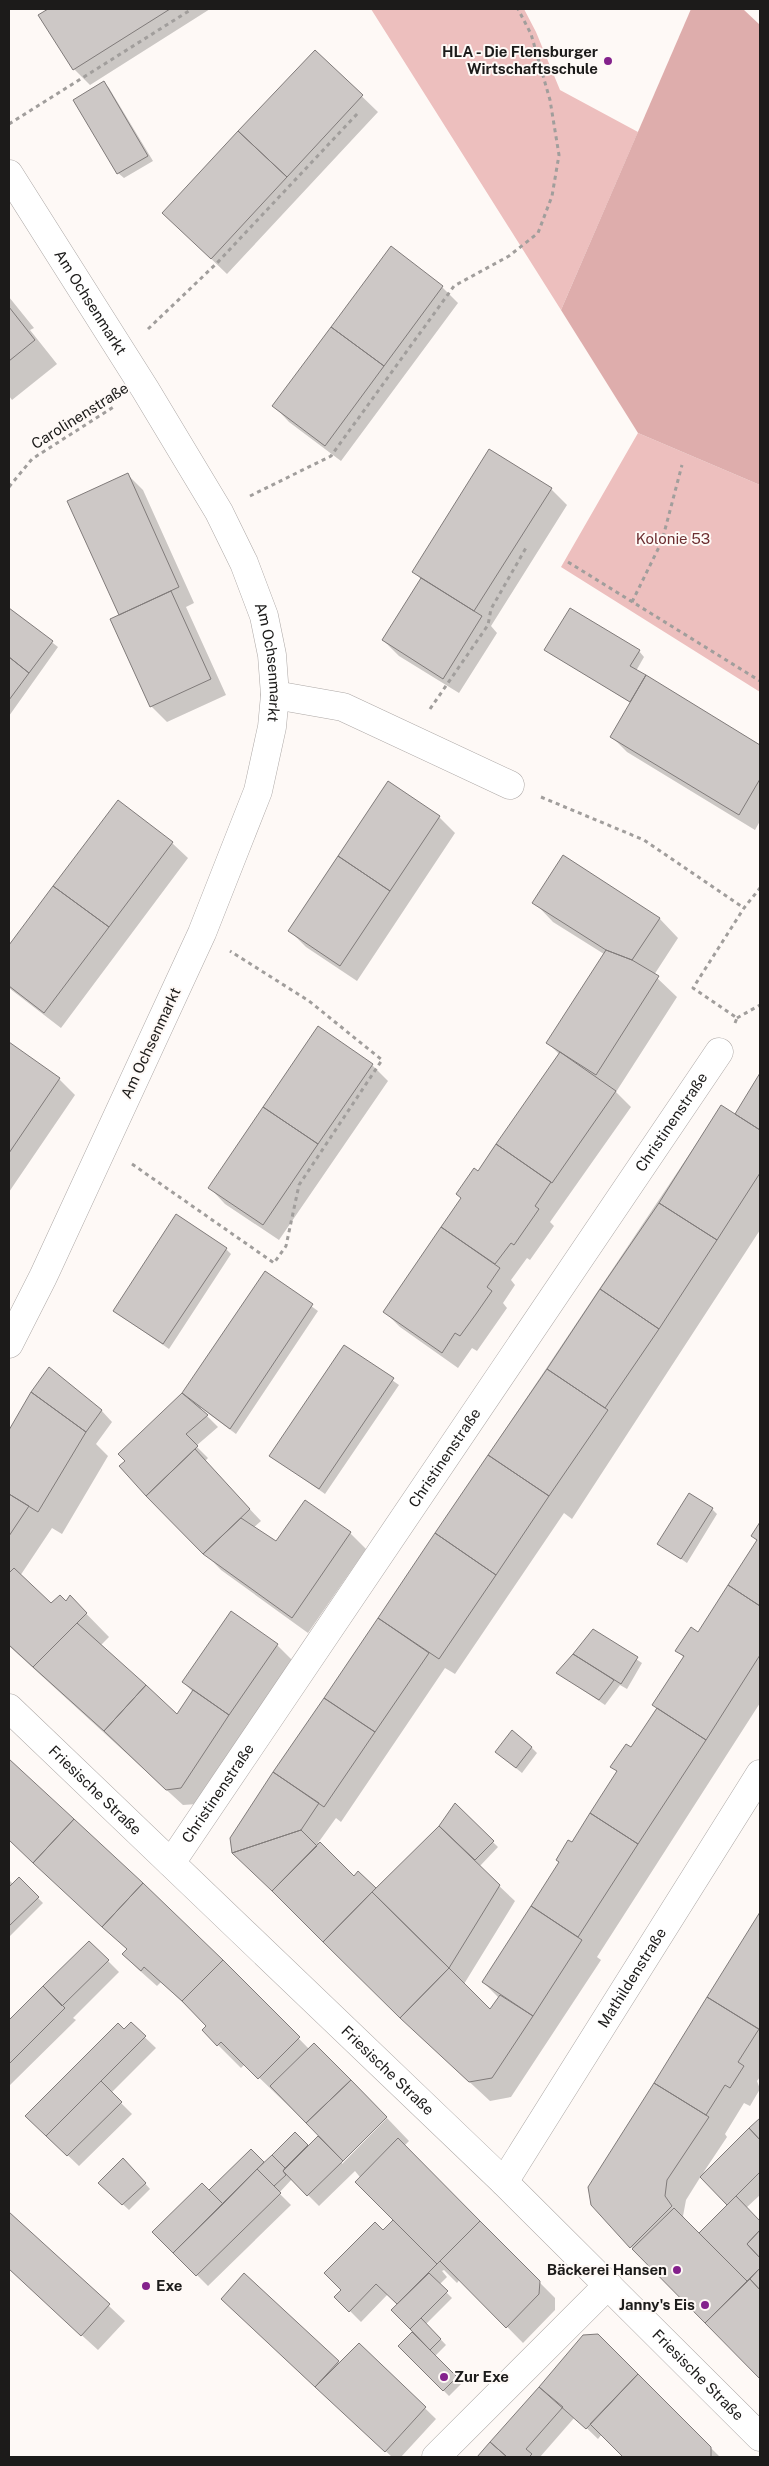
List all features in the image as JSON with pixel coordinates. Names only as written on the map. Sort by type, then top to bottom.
[{"type":"street","name":"Am Ochsenmarkt","points":[[9,174],[219,512],[244,563],[264,616],[272,655],[274,695],[272,727],[258,791],[202,933],[43,1277],[9,1344]]},
{"type":"street","points":[[274,695],[343,707],[510,784]]},
{"type":"street","name":"Christinenstraße","points":[[171,1863],[719,1052]]},
{"type":"street","name":"Friesische Straße","points":[[9,1708],[504,2182],[760,2436]]},
{"type":"street","name":"Mathildenstraße","points":[[504,2182],[760,1774]]},
{"type":"street","points":[[436,2457],[608,2285]]},
{"type":"path","points":[[9,124],[192,9]]},
{"type":"path","points":[[219,512],[332,456],[454,286],[509,256],[538,233],[552,196],[559,155],[550,100],[531,34],[518,9]]},
{"type":"path","points":[[122,354],[218,263],[358,113]]},
{"type":"path","name":"Carolinenstraße","points":[[9,487],[32,459],[144,389]]},
{"type":"path","points":[[632,602],[662,541],[682,464]]},
{"type":"path","points":[[410,738],[488,625],[491,610],[527,546]]},
{"type":"path","points":[[568,562],[760,681]]},
{"type":"path","points":[[510,784],[644,840],[744,908]]},
{"type":"path","points":[[738,1018],[693,988],[744,908],[760,888]]},
{"type":"path","points":[[104,1146],[274,1262],[286,1246],[299,1185],[382,1060],[309,1001],[202,933]]},
{"type":"path","points":[[719,1052],[738,1018],[760,1005]]},
{"type":"green space","points":[[371,9],[524,9],[536,32],[560,90],[638,132],[561,310]]},
{"type":"green space","name":"Kolonie 53","points":[[638,433],[760,485],[760,692],[561,567]]},
{"type":"shaded area","points":[[691,9],[743,9],[760,25],[760,485],[638,433],[561,310]]},
{"type":"building","points":[[48,9],[170,9],[73,70],[38,15]]},
{"type":"building","points":[[315,50],[363,95],[287,177],[238,131]]},
{"type":"building","points":[[104,81],[148,156],[117,174],[73,100]]},
{"type":"building","points":[[238,131],[287,177],[211,259],[162,213]]},
{"type":"building","points":[[391,246],[443,286],[384,366],[331,327]]},
{"type":"building","points":[[9,307],[35,340],[9,361]]},
{"type":"building","points":[[331,327],[384,366],[325,446],[272,406]]},
{"type":"building","points":[[489,449],[552,488],[474,611],[412,572]]},
{"type":"building","points":[[128,473],[179,587],[119,615],[67,501]]},
{"type":"building","points":[[421,578],[482,616],[443,679],[382,640]]},
{"type":"building","points":[[171,591],[211,679],[150,707],[110,619]]},
{"type":"building","points":[[9,608],[53,641],[29,673],[9,657]]},
{"type":"building","points":[[570,608],[640,650],[630,666],[646,675],[630,702],[544,650]]},
{"type":"building","points":[[9,657],[29,673],[9,700]]},
{"type":"building","points":[[646,675],[760,745],[760,779],[739,815],[610,737]]},
{"type":"building","points":[[388,781],[440,816],[390,891],[338,856]]},
{"type":"building","points":[[118,800],[173,842],[109,927],[53,886]]},
{"type":"building","points":[[563,855],[660,918],[632,960],[606,950],[532,903]]},
{"type":"building","points":[[338,856],[390,891],[340,966],[288,931]]},
{"type":"building","points":[[53,886],[109,927],[44,1013],[9,986],[9,945]]},
{"type":"building","points":[[606,950],[632,960],[659,976],[596,1075],[546,1043]]},
{"type":"building","points":[[318,1026],[373,1064],[318,1144],[263,1107]]},
{"type":"building","points":[[9,1042],[60,1078],[9,1153]]},
{"type":"building","points":[[560,1052],[616,1091],[552,1183],[496,1144]]},
{"type":"building","points":[[760,1073],[760,1130],[735,1114]]},
{"type":"building","points":[[721,1105],[760,1130],[760,1173],[717,1240],[659,1203]]},
{"type":"building","points":[[263,1107],[318,1144],[263,1225],[208,1188]]},
{"type":"building","points":[[496,1144],[551,1182],[535,1206],[539,1209],[514,1245],[511,1243],[495,1264],[441,1227],[461,1198],[456,1194],[474,1168],[478,1171]]},
{"type":"building","points":[[659,1203],[717,1240],[659,1329],[600,1289]]},
{"type":"building","points":[[176,1214],[227,1248],[163,1344],[113,1311]]},
{"type":"building","points":[[441,1227],[500,1268],[487,1287],[492,1291],[460,1336],[455,1333],[442,1353],[383,1312]]},
{"type":"building","points":[[265,1271],[313,1304],[230,1429],[182,1393]]},
{"type":"building","points":[[600,1289],[659,1329],[605,1408],[547,1369]]},
{"type":"building","points":[[344,1345],[394,1378],[319,1489],[269,1456]]},
{"type":"building","points":[[49,1367],[102,1410],[86,1432],[31,1392]]},
{"type":"building","points":[[547,1369],[608,1410],[549,1496],[488,1455]]},
{"type":"building","points":[[31,1392],[86,1432],[38,1512],[9,1494],[9,1430]]},
{"type":"building","points":[[182,1393],[208,1415],[186,1434],[198,1446],[146,1496],[119,1466],[125,1461],[118,1454]]},
{"type":"building","points":[[195,1449],[250,1509],[203,1554],[146,1496]]},
{"type":"building","points":[[488,1455],[549,1496],[496,1575],[435,1533]]},
{"type":"building","points":[[689,1493],[713,1508],[681,1559],[657,1544]]},
{"type":"building","points":[[9,1494],[29,1506],[9,1536]]},
{"type":"building","points":[[305,1500],[351,1532],[292,1618],[203,1554],[241,1518],[276,1541]]},
{"type":"building","points":[[760,1522],[760,1606],[728,1585],[757,1540],[751,1536]]},
{"type":"building","points":[[435,1533],[496,1575],[439,1659],[378,1618]]},
{"type":"building","points":[[14,1568],[51,1603],[60,1595],[66,1601],[70,1595],[87,1613],[33,1667],[9,1645],[9,1573]]},
{"type":"building","points":[[728,1585],[760,1606],[760,1655],[706,1740],[652,1705],[684,1656],[675,1651],[691,1627],[698,1632]]},
{"type":"building","points":[[231,1611],[278,1644],[229,1715],[182,1682]]},
{"type":"building","points":[[378,1618],[429,1653],[375,1732],[324,1698]]},
{"type":"building","points":[[77,1623],[146,1685],[104,1731],[33,1667]]},
{"type":"building","points":[[593,1629],[638,1657],[621,1684],[573,1654]]},
{"type":"building","points":[[573,1654],[614,1680],[599,1700],[556,1673]]},
{"type":"building","points":[[146,1685],[177,1714],[193,1690],[229,1715],[181,1788],[166,1790],[104,1731]]},
{"type":"building","points":[[324,1698],[375,1732],[324,1807],[273,1772]]},
{"type":"building","points":[[657,1708],[706,1740],[638,1844],[590,1813],[617,1771],[610,1767],[626,1744],[631,1747]]},
{"type":"building","points":[[512,1730],[532,1747],[516,1768],[495,1752]]},
{"type":"building","points":[[9,1759],[74,1819],[33,1863],[9,1840]]},
{"type":"building","points":[[273,1772],[319,1803],[301,1830],[232,1853],[230,1838]]},
{"type":"building","points":[[455,1803],[494,1841],[475,1860],[439,1826]]},
{"type":"building","points":[[590,1813],[638,1844],[578,1937],[531,1906],[559,1862],[556,1860],[568,1840],[572,1842]]},
{"type":"building","points":[[74,1819],[143,1883],[102,1927],[33,1863]]},
{"type":"building","points":[[439,1826],[500,1885],[449,1968],[372,1892]]},
{"type":"building","points":[[301,1830],[317,1846],[272,1891],[232,1853]]},
{"type":"building","points":[[320,1842],[354,1876],[358,1871],[376,1888],[323,1942],[272,1891]]},
{"type":"building","points":[[19,1877],[39,1897],[9,1926],[9,1887]]},
{"type":"building","points":[[143,1883],[223,1960],[182,2001],[144,1967],[141,1971],[122,1954],[127,1949],[102,1927]]},
{"type":"building","points":[[372,1892],[449,1968],[400,2018],[323,1942]]},
{"type":"building","points":[[531,1906],[582,1940],[533,2016],[482,1982]]},
{"type":"building","points":[[760,1912],[760,2030],[707,1997]]},
{"type":"building","points":[[89,1941],[109,1960],[62,2006],[43,1986]]},
{"type":"building","points":[[223,1960],[300,2037],[258,2079],[221,2042],[217,2046],[202,2030],[206,2026],[182,2001]]},
{"type":"building","points":[[449,1968],[490,2009],[500,1995],[533,2016],[492,2078],[469,2082],[400,2018]]},
{"type":"building","points":[[43,1986],[65,2008],[9,2064],[9,2020]]},
{"type":"building","points":[[707,1997],[759,2029],[738,2062],[744,2066],[730,2088],[725,2085],[706,2115],[654,2083]]},
{"type":"building","points":[[131,2022],[146,2036],[46,2136],[25,2116],[118,2023],[124,2029]]},
{"type":"building","points":[[314,2043],[351,2080],[306,2123],[270,2086]]},
{"type":"building","points":[[351,2080],[387,2117],[343,2161],[306,2123]]},
{"type":"building","points":[[101,2081],[122,2102],[67,2156],[46,2136]]},
{"type":"building","points":[[654,2083],[709,2117],[667,2180],[665,2196],[672,2206],[630,2248],[591,2205],[588,2187]]},
{"type":"building","points":[[760,2118],[760,2140],[749,2128]]},
{"type":"building","points":[[749,2128],[760,2140],[760,2172],[727,2205],[700,2177]]},
{"type":"building","points":[[295,2132],[308,2145],[285,2168],[272,2155]]},
{"type":"building","points":[[318,2136],[343,2161],[307,2196],[283,2171]]},
{"type":"building","points":[[398,2138],[480,2221],[437,2264],[355,2182]]},
{"type":"building","points":[[251,2149],[264,2162],[223,2204],[209,2190]]},
{"type":"building","points":[[272,2155],[285,2168],[283,2171],[286,2175],[274,2186],[257,2169]]},
{"type":"building","points":[[123,2158],[146,2183],[122,2205],[98,2183]]},
{"type":"building","points":[[257,2169],[281,2193],[196,2276],[173,2253]]},
{"type":"building","points":[[202,2183],[223,2204],[173,2253],[152,2232]]},
{"type":"building","points":[[736,2196],[760,2221],[760,2230],[747,2244],[760,2258],[760,2268],[747,2281],[699,2233]]},
{"type":"building","points":[[674,2208],[747,2281],[705,2323],[632,2249]]},
{"type":"building","points":[[9,2212],[110,2304],[81,2336],[9,2269]]},
{"type":"building","points":[[393,2220],[437,2264],[397,2304],[376,2284],[349,2312],[334,2297],[341,2290],[324,2273],[375,2222],[383,2230]]},
{"type":"building","points":[[480,2221],[540,2281],[539,2294],[506,2328],[440,2261]]},
{"type":"building","points":[[760,2230],[760,2258],[747,2244]]},
{"type":"building","points":[[760,2268],[760,2290],[750,2279]]},
{"type":"building","points":[[244,2273],[339,2361],[315,2387],[221,2299]]},
{"type":"building","points":[[429,2273],[448,2291],[410,2329],[391,2310]]},
{"type":"building","points":[[750,2279],[760,2290],[760,2379],[705,2323]]},
{"type":"building","points":[[421,2318],[441,2339],[430,2350],[410,2329]]},
{"type":"building","points":[[412,2332],[457,2377],[443,2391],[398,2346]]},
{"type":"building","points":[[598,2334],[638,2374],[586,2429],[539,2387],[583,2335]]},
{"type":"building","points":[[359,2343],[426,2407],[385,2452],[315,2387]]},
{"type":"building","points":[[638,2374],[711,2447],[711,2457],[623,2457],[590,2424]]},
{"type":"building","points":[[539,2387],[563,2407],[526,2449],[532,2454],[529,2457],[507,2457],[490,2442]]},
{"type":"building","points":[[490,2442],[507,2457],[477,2457]]},
{"type":"place","name":"HLA - Die Flensburger Wirtschaftsschule","points":[[608,61]]},
{"type":"place","name":"Bäckerei Hansen","points":[[677,2270]]},
{"type":"place","name":"Exe","points":[[146,2286]]},
{"type":"place","name":"Janny's Eis","points":[[705,2305]]},
{"type":"place","name":"Zur Exe","points":[[444,2377]]}]
